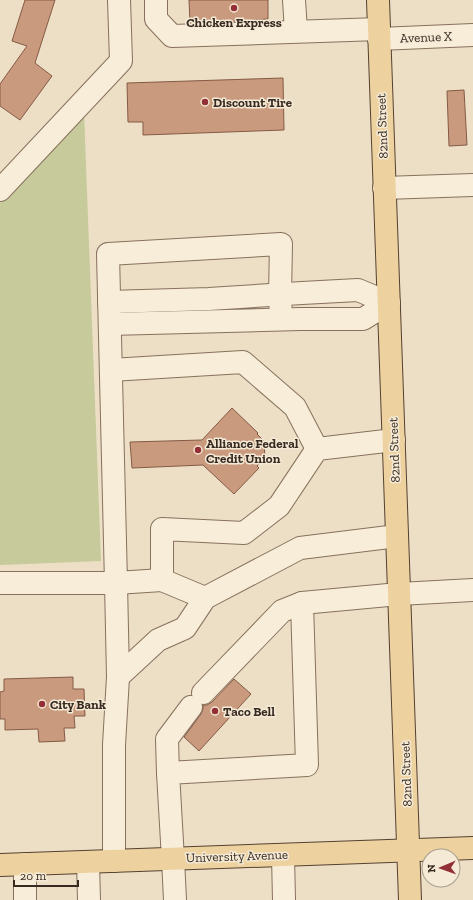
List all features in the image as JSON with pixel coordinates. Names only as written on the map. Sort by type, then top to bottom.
[{"type":"main road","name":"82nd Street","points":[[378,0],[410,900]]},
{"type":"main road","name":"University Avenue","points":[[0,865],[473,848]]},
{"type":"street","points":[[0,190],[121,61],[119,0]]},
{"type":"street","name":"Avenue X","points":[[156,0],[156,18],[172,36],[296,31],[473,36]]},
{"type":"street","points":[[294,0],[296,31]]},
{"type":"street","points":[[384,188],[473,185]]},
{"type":"street","points":[[114,861],[114,745],[118,677],[108,254],[281,244],[281,319]]},
{"type":"street","points":[[109,302],[209,299],[358,290],[389,303]]},
{"type":"street","points":[[110,324],[281,319],[363,319],[389,303]]},
{"type":"street","points":[[111,370],[243,362],[295,407],[317,449]]},
{"type":"street","points":[[162,580],[162,529],[244,533],[279,506],[317,449],[394,440]]},
{"type":"street","points":[[118,677],[158,640],[185,628],[205,598],[300,548],[397,536]]},
{"type":"street","points":[[0,583],[162,580],[205,598]]},
{"type":"street","points":[[175,900],[167,739],[197,700],[282,611],[302,603],[399,594],[473,590]]},
{"type":"street","points":[[168,773],[307,765],[302,603]]},
{"type":"street","points":[[283,855],[284,900]]},
{"type":"street","points":[[88,862],[89,900]]},
{"type":"street","points":[[25,864],[25,900]]},
{"type":"green space","points":[[84,112],[101,561],[0,565],[0,203]]},
{"type":"building","points":[[25,0],[55,0],[35,63],[52,76],[20,120],[0,106],[0,84],[27,46],[12,41]]},
{"type":"building","name":"Chicken Express","points":[[189,0],[268,0],[268,19],[223,22],[223,20],[190,22]]},
{"type":"building","name":"Discount Tire","points":[[283,78],[284,130],[143,135],[143,122],[128,122],[127,83]]},
{"type":"building","points":[[464,90],[467,145],[449,146],[447,91]]},
{"type":"building","name":"Alliance Federal Credit Union","points":[[232,408],[258,433],[257,434],[264,441],[265,458],[257,466],[259,468],[234,494],[203,465],[132,468],[130,442],[202,440]]},
{"type":"building","name":"City Bank","points":[[73,677],[73,689],[84,689],[85,716],[74,716],[75,728],[64,728],[65,741],[39,742],[38,729],[5,730],[5,719],[0,719],[0,692],[4,691],[4,679]]},
{"type":"building","name":"Taco Bell","points":[[234,679],[251,694],[199,751],[184,737],[201,714],[203,705],[207,705],[212,702]]},
{"type":"place","name":"Chicken Express","points":[[234,8]]},
{"type":"place","name":"Discount Tire","points":[[205,102]]},
{"type":"place","name":"Alliance Federal Credit Union","points":[[198,450]]},
{"type":"place","name":"City Bank","points":[[42,704]]},
{"type":"place","name":"Taco Bell","points":[[215,711]]}]
